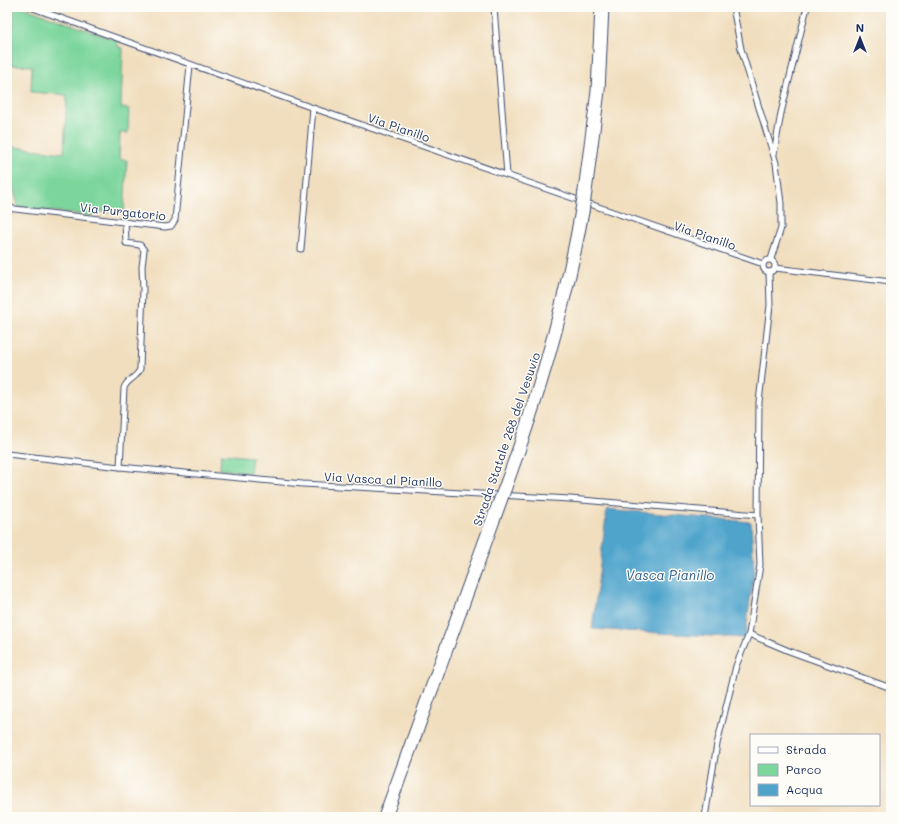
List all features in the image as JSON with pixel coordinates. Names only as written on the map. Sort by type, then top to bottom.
[{"type":"highway","name":"Strada Statale 268 del Vesuvio","points":[[585,191],[595,91],[599,7]]},
{"type":"highway","name":"Strada Statale 268 del Vesuvio","points":[[382,817],[537,406],[555,347],[573,272],[600,91],[605,7]]},
{"type":"highway","name":"Strada Statale 268 del Vesuvio","points":[[388,817],[494,517]]},
{"type":"street","name":"Via Pianillo","points":[[30,7],[190,65],[763,264]]},
{"type":"street","points":[[50,14],[51,7]]},
{"type":"street","points":[[494,7],[507,175]]},
{"type":"street","points":[[733,7],[741,50],[774,156],[779,183],[781,228],[771,260]]},
{"type":"street","points":[[774,156],[781,114],[807,7]]},
{"type":"street","name":"Via Purgatorio","points":[[7,208],[165,227],[171,226],[175,220],[190,65]]},
{"type":"street","points":[[301,249],[313,108]]},
{"type":"street","points":[[120,467],[124,388],[125,384],[137,376],[140,369],[143,289],[142,268],[144,250],[140,246],[126,243],[125,222]]},
{"type":"street","points":[[769,272],[764,270],[763,264],[765,261],[771,260]]},
{"type":"street","points":[[771,260],[774,262],[775,268]]},
{"type":"street","points":[[769,272],[773,271],[775,268],[891,282]]},
{"type":"street","points":[[705,817],[717,744],[736,666],[749,634],[760,566],[758,515],[759,402],[769,312],[769,272]]},
{"type":"street","name":"Via Vasca al Pianillo","points":[[7,454],[120,467],[303,484],[570,499],[758,515]]},
{"type":"street","points":[[749,634],[789,651],[891,688]]},
{"type":"green space","points":[[14,7],[22,7],[118,41],[118,47],[123,48],[121,108],[129,109],[128,133],[120,133],[119,159],[127,160],[124,212],[93,211],[92,216],[18,207],[7,161],[7,146],[64,153],[67,95],[31,92],[32,66],[11,65]]},
{"type":"green space","points":[[221,454],[252,457],[250,473],[220,469]]},
{"type":"water","name":"Vasca Pianillo","points":[[607,509],[751,522],[754,570],[745,638],[592,629]]}]
